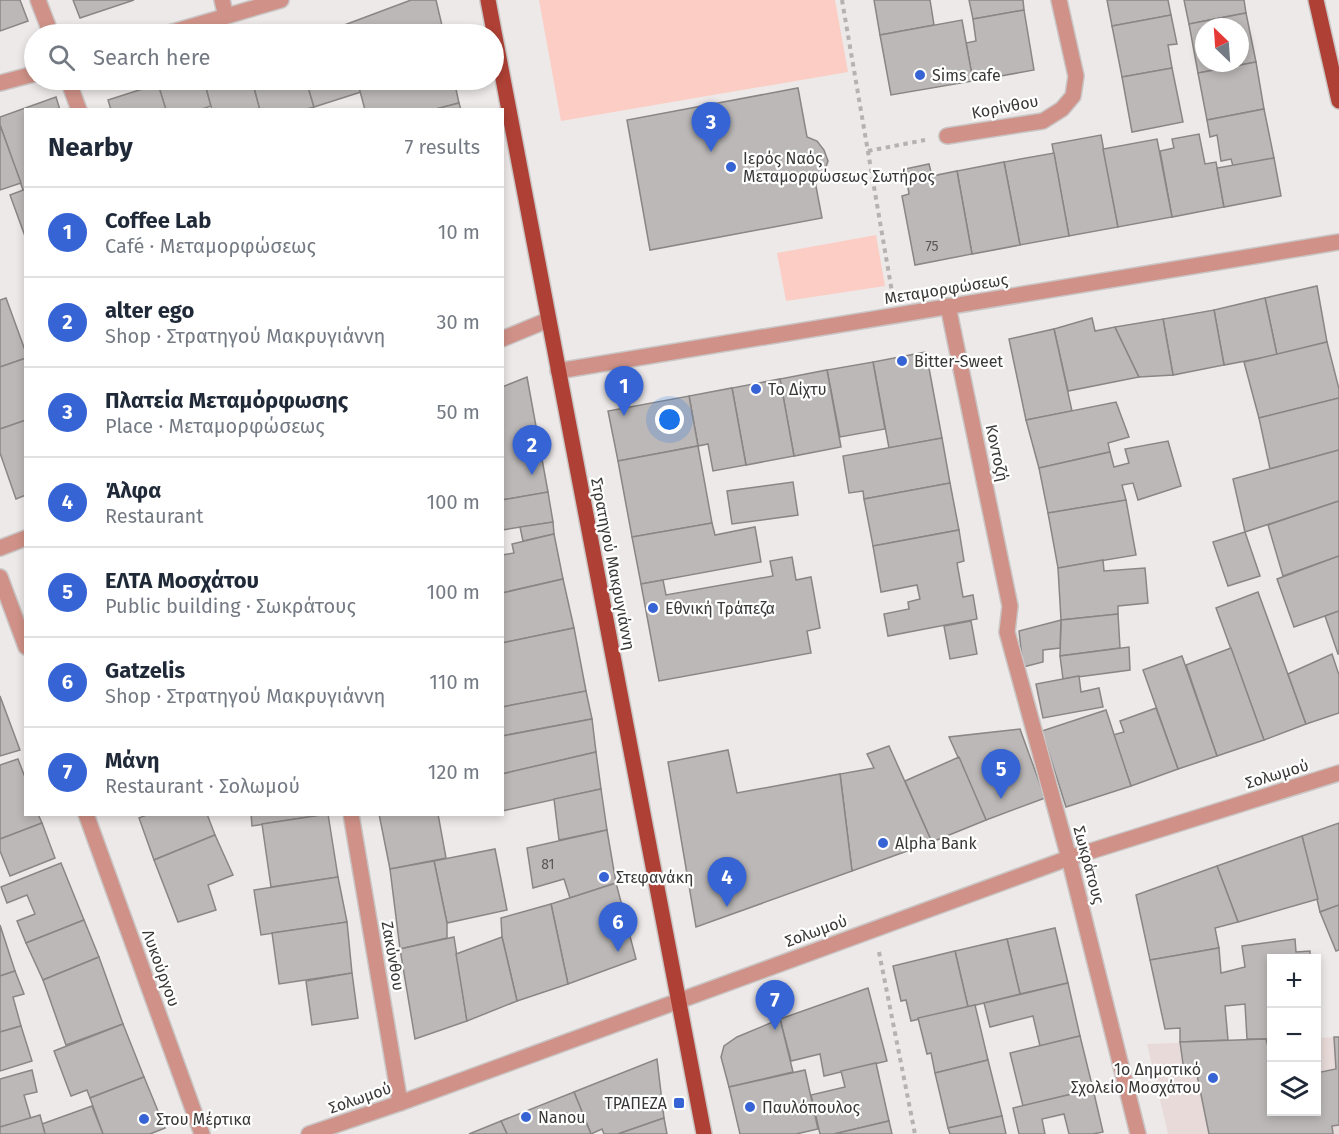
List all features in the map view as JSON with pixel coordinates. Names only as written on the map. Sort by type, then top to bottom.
[{"type":"main road","name":"Στρατηγού Μακρυγιάννη","points":[[488,0],[492,24]]},
{"type":"main road","points":[[1316,0],[1339,101]]},
{"type":"main road","name":"Στρατηγού Μακρυγιάννη","points":[[504,85],[704,1134]]},
{"type":"street","points":[[38,0],[47,24]]},
{"type":"street","points":[[222,0],[226,16]]},
{"type":"street","points":[[199,24],[280,0]]},
{"type":"street","name":"Κορίνθου","points":[[947,136],[1043,121],[1062,109],[1073,96],[1076,76],[1059,0]]},
{"type":"street","points":[[0,83],[24,77]]},
{"type":"street","points":[[72,90],[78,108]]},
{"type":"street","name":"Μεταμορφώσεως","points":[[558,371],[1339,242]]},
{"type":"street","name":"Κοντοζή","points":[[948,306],[1010,606]]},
{"type":"street","points":[[504,338],[548,320]]},
{"type":"street","points":[[0,549],[24,539]]},
{"type":"street","points":[[0,577],[24,642]]},
{"type":"street","name":"Σωκράτους","points":[[1010,606],[1007,632],[1069,858],[1138,1134]]},
{"type":"street","name":"Σολωμού","points":[[309,1134],[400,1103],[1069,858],[1339,773]]},
{"type":"street","name":"Λυκούργου","points":[[87,816],[202,1134]]},
{"type":"street","name":"Ζακύνθου","points":[[351,816],[400,1103]]},
{"type":"path","points":[[842,0],[896,315]]},
{"type":"path","points":[[868,151],[947,136]]},
{"type":"path","points":[[874,930],[915,1134]]},
{"type":"shaded area","points":[[539,0],[835,0],[848,72],[561,121]]},
{"type":"shaded area","points":[[876,235],[885,286],[786,301],[777,253]]},
{"type":"shaded area","name":"1ο Δημοτικό Σχολείο Μοσχάτου","points":[[1339,1037],[1339,1134],[1168,1134],[1147,1044],[1267,1039],[1267,1116],[1321,1116],[1321,1038]]},
{"type":"building","points":[[0,0],[20,0],[28,21],[0,31]]},
{"type":"building","points":[[73,0],[134,0],[80,18]]},
{"type":"building","points":[[411,0],[436,0],[442,24],[347,24]]},
{"type":"building","points":[[874,0],[930,0],[934,25],[880,35]]},
{"type":"building","points":[[969,0],[1023,0],[1024,10],[973,19]]},
{"type":"building","points":[[1107,0],[1168,0],[1171,15],[1112,26]]},
{"type":"building","points":[[1184,0],[1244,0],[1246,13],[1220,18],[1195,18],[1195,23],[1189,24]]},
{"type":"building","points":[[1024,10],[1034,70],[973,81],[966,43],[976,41],[973,19]]},
{"type":"building","points":[[1246,13],[1247,18],[1220,18]]},
{"type":"building","points":[[1171,15],[1177,44],[1168,45],[1172,68],[1122,77],[1112,26]]},
{"type":"building","points":[[962,20],[973,81],[891,95],[880,35]]},
{"type":"building","points":[[1195,23],[1195,57],[1189,24]]},
{"type":"building","points":[[1249,28],[1256,62],[1249,63]]},
{"type":"building","points":[[1256,62],[1264,109],[1207,120],[1198,73],[1249,72],[1249,63]]},
{"type":"building","points":[[1172,68],[1183,122],[1132,132],[1122,77]]},
{"type":"building","name":"Ιερός Ναός Μεταμορφώσεως Σωτήρος","points":[[798,88],[807,137],[817,141],[828,161],[824,173],[815,181],[822,218],[650,250],[627,120]]},
{"type":"building","points":[[139,90],[160,90],[165,108],[110,108],[108,100]]},
{"type":"building","points":[[160,90],[207,90],[211,106],[205,108],[165,108]]},
{"type":"building","points":[[207,90],[255,90],[259,108],[211,108]]},
{"type":"building","points":[[255,90],[309,90],[314,107],[310,108],[259,108]]},
{"type":"building","points":[[309,90],[360,90],[361,92],[314,107]]},
{"type":"building","points":[[360,90],[456,90],[459,103],[440,108],[364,108]]},
{"type":"building","points":[[56,97],[59,108],[25,108]]},
{"type":"building","points":[[459,103],[460,108],[440,108]]},
{"type":"building","points":[[24,108],[23,190],[0,125],[0,117]]},
{"type":"building","points":[[1264,109],[1274,158],[1233,166],[1231,159],[1221,161],[1217,135],[1210,137],[1207,120]]},
{"type":"building","points":[[0,125],[21,183],[0,190]]},
{"type":"building","points":[[1199,134],[1205,164],[1216,162],[1224,207],[1172,217],[1160,151],[1174,148],[1172,139]]},
{"type":"building","points":[[1101,135],[1118,227],[1069,236],[1052,144]]},
{"type":"building","points":[[1157,139],[1172,217],[1118,227],[1103,149]]},
{"type":"building","points":[[1054,153],[1069,236],[1020,245],[1004,162]]},
{"type":"building","points":[[1274,158],[1281,196],[1224,207],[1217,168]]},
{"type":"building","points":[[1004,162],[1020,245],[972,254],[957,171]]},
{"type":"building","points":[[929,164],[932,176],[957,171],[972,254],[915,265],[902,196],[909,194],[905,169]]},
{"type":"building","points":[[24,190],[24,234],[10,195]]},
{"type":"building","points":[[1317,286],[1327,342],[1277,355],[1265,298]]},
{"type":"building","points":[[6,298],[24,348],[24,359],[0,367],[0,300]]},
{"type":"building","points":[[1265,298],[1277,355],[1224,365],[1214,310]]},
{"type":"building","points":[[1214,310],[1224,365],[1173,375],[1163,319]]},
{"type":"building","points":[[1092,318],[1095,331],[1115,327],[1139,377],[1068,391],[1054,329]]},
{"type":"building","points":[[1163,319],[1173,375],[1139,377],[1115,327]]},
{"type":"building","points":[[1054,329],[1072,411],[1026,420],[1009,339]]},
{"type":"building","points":[[1327,342],[1339,389],[1339,398],[1259,418],[1244,362]]},
{"type":"building","points":[[926,352],[942,438],[889,448],[873,362]]},
{"type":"building","points":[[24,359],[24,421],[0,429],[0,367]]},
{"type":"building","points":[[873,362],[885,429],[840,437],[827,370]]},
{"type":"building","points":[[827,370],[841,447],[794,456],[780,379]]},
{"type":"building","points":[[527,377],[548,492],[504,500],[504,386]]},
{"type":"building","points":[[780,379],[794,456],[746,465],[732,388]]},
{"type":"building","points":[[732,388],[746,465],[713,471],[708,444],[698,446],[689,396]]},
{"type":"building","points":[[689,396],[698,446],[618,461],[608,411]]},
{"type":"building","points":[[1339,398],[1339,450],[1270,469],[1259,418]]},
{"type":"building","points":[[1116,402],[1129,437],[1108,443],[1110,452],[1039,468],[1026,420]]},
{"type":"building","points":[[24,421],[24,496],[16,499],[0,453],[0,429]]},
{"type":"building","points":[[942,438],[950,483],[864,499],[863,491],[849,493],[843,456]]},
{"type":"building","points":[[1168,441],[1181,486],[1138,500],[1133,483],[1122,485],[1126,500],[1048,513],[1039,468],[1110,452],[1114,467],[1129,463],[1125,449]]},
{"type":"building","points":[[698,446],[712,523],[632,537],[618,461]]},
{"type":"building","points":[[1339,450],[1339,501],[1245,532],[1233,479]]},
{"type":"building","points":[[793,482],[798,515],[732,524],[727,491]]},
{"type":"building","points":[[950,483],[959,530],[873,546],[864,499]]},
{"type":"building","points":[[548,492],[553,522],[504,530],[504,500]]},
{"type":"building","points":[[1126,500],[1136,555],[1058,568],[1048,513]]},
{"type":"building","points":[[1339,501],[1339,556],[1283,576],[1268,525]]},
{"type":"building","points":[[553,522],[554,534],[523,541],[520,527]]},
{"type":"building","points":[[712,523],[715,535],[755,527],[761,562],[641,584],[632,537]]},
{"type":"building","points":[[959,530],[964,561],[957,563],[963,597],[973,595],[977,619],[888,636],[884,614],[909,609],[908,602],[920,599],[917,585],[881,592],[873,546]]},
{"type":"building","points":[[1245,532],[1260,576],[1228,586],[1213,542]]},
{"type":"building","points":[[554,534],[563,579],[504,593],[504,555],[514,553],[512,544]]},
{"type":"building","points":[[1339,556],[1339,611],[1294,627],[1277,579]]},
{"type":"building","points":[[792,557],[796,580],[811,577],[820,628],[807,631],[811,653],[659,681],[641,584],[663,580],[666,595],[773,576],[770,561]]},
{"type":"building","points":[[1103,560],[1104,571],[1145,568],[1148,603],[1118,606],[1118,614],[1061,620],[1058,568]]},
{"type":"building","points":[[563,579],[574,628],[504,643],[504,593]]},
{"type":"building","points":[[1258,592],[1306,724],[1264,740],[1216,608]]},
{"type":"building","points":[[1339,611],[1339,654],[1338,654],[1325,616]]},
{"type":"building","points":[[1118,614],[1120,648],[1060,656],[1061,620]]},
{"type":"building","points":[[1061,620],[1060,648],[1043,650],[1043,662],[1023,667],[1019,631]]},
{"type":"building","points":[[971,621],[977,654],[950,659],[944,626]]},
{"type":"building","points":[[574,628],[586,691],[504,707],[504,643]]},
{"type":"building","points":[[1129,647],[1130,670],[1063,679],[1060,656]]},
{"type":"building","points":[[1231,648],[1264,740],[1217,756],[1186,665]]},
{"type":"building","points":[[1332,654],[1339,675],[1339,713],[1306,724],[1288,674]]},
{"type":"building","points":[[1182,656],[1217,756],[1178,769],[1143,670]]},
{"type":"building","points":[[1079,676],[1081,692],[1099,688],[1103,707],[1043,718],[1036,684]]},
{"type":"building","points":[[586,691],[592,719],[504,736],[504,707]]},
{"type":"building","points":[[0,696],[20,750],[0,756]]},
{"type":"building","points":[[1156,708],[1178,769],[1131,786],[1113,735],[1124,732],[1120,721]]},
{"type":"building","points":[[1106,710],[1131,786],[1066,807],[1042,731]]},
{"type":"building","points":[[592,719],[596,752],[504,774],[504,736]]},
{"type":"building","points":[[1020,729],[1045,798],[986,820],[949,737]]},
{"type":"building","points":[[889,746],[932,842],[852,871],[840,774],[874,768],[867,754]]},
{"type":"building","points":[[728,750],[737,793],[840,774],[852,871],[696,927],[668,762]]},
{"type":"building","points":[[596,752],[601,789],[504,811],[504,774]]},
{"type":"building","points":[[959,757],[986,820],[932,842],[905,781]]},
{"type":"building","points":[[18,759],[24,775],[24,816],[39,816],[42,823],[0,839],[0,765]]},
{"type":"building","points":[[601,789],[607,830],[559,840],[554,799]]},
{"type":"building","points":[[144,816],[208,816],[215,835],[154,860],[139,818]]},
{"type":"building","points":[[251,816],[314,816],[252,826]]},
{"type":"building","points":[[328,816],[338,877],[271,887],[262,824]]},
{"type":"building","points":[[379,816],[438,816],[446,858],[390,869]]},
{"type":"building","points":[[42,823],[55,858],[10,876],[0,851],[0,839]]},
{"type":"building","points":[[1339,823],[1339,905],[1320,912],[1302,836]]},
{"type":"building","points":[[607,830],[616,883],[570,898],[564,879],[533,888],[527,848]]},
{"type":"building","points":[[215,835],[233,875],[208,885],[216,910],[178,922],[154,860]]},
{"type":"building","points":[[1302,836],[1318,899],[1238,922],[1217,866]]},
{"type":"building","points":[[495,849],[507,910],[447,923],[434,861]]},
{"type":"building","points":[[434,861],[447,923],[447,938],[400,949],[390,869]]},
{"type":"building","points":[[61,863],[84,920],[26,943],[17,921],[35,914],[27,895],[7,903],[1,887]]},
{"type":"building","points":[[1217,866],[1238,922],[1215,928],[1219,948],[1150,960],[1136,895]]},
{"type":"building","points":[[338,877],[347,922],[261,935],[254,890]]},
{"type":"building","points":[[616,883],[636,959],[568,984],[551,904]]},
{"type":"building","points":[[551,904],[568,984],[517,1001],[502,937],[501,918]]},
{"type":"building","points":[[1339,905],[1339,950],[1336,951],[1320,912]]},
{"type":"building","points":[[84,920],[99,957],[43,980],[26,943]]},
{"type":"building","points":[[347,922],[352,973],[279,984],[272,933]]},
{"type":"building","points":[[0,925],[15,971],[0,976]]},
{"type":"building","points":[[1055,928],[1068,983],[1020,994],[1007,939]]},
{"type":"building","points":[[454,937],[467,1021],[415,1039],[400,949]]},
{"type":"building","points":[[502,937],[517,1001],[467,1021],[456,954]]},
{"type":"building","points":[[1007,939],[1020,994],[968,1007],[955,951]]},
{"type":"building","points":[[1295,939],[1296,952],[1310,951],[1310,954],[1267,954],[1267,1039],[1247,1039],[1245,1004],[1225,1006],[1228,1040],[1180,1042],[1180,1028],[1165,1029],[1150,960],[1219,948],[1221,973],[1245,967],[1242,946]]},
{"type":"building","points":[[955,951],[968,1007],[911,1021],[906,1000],[901,1001],[893,966]]},
{"type":"building","points":[[99,957],[123,1024],[66,1045],[43,980]]},
{"type":"building","points":[[15,971],[24,994],[13,997],[21,1026],[0,1032],[0,976]]},
{"type":"building","points":[[352,973],[358,1018],[312,1025],[306,981]]},
{"type":"building","points":[[1068,983],[1080,1036],[1040,1046],[1033,1016],[990,1027],[984,1003]]},
{"type":"building","points":[[868,988],[887,1061],[824,1076],[820,1054],[791,1061],[780,1019]]},
{"type":"building","points":[[975,1005],[988,1060],[935,1073],[931,1053],[927,1054],[918,1018]]},
{"type":"building","points":[[780,1019],[793,1072],[729,1087],[721,1057],[724,1046],[737,1037]]},
{"type":"building","points":[[123,1024],[144,1077],[90,1098],[87,1090],[71,1096],[54,1051]]},
{"type":"building","points":[[21,1026],[32,1061],[0,1071],[0,1032]]},
{"type":"building","points":[[1080,1036],[1093,1089],[1023,1106],[1010,1053]]},
{"type":"building","name":"1ο Δημοτικό Σχολείο Μοσχάτου","points":[[1334,1037],[1339,1037],[1339,1125],[1332,1126],[1333,1134],[1209,1134],[1196,1070],[1184,1071],[1180,1042],[1266,1039],[1267,1116],[1321,1116],[1321,1072],[1336,1069]]},
{"type":"building","points":[[657,1059],[664,1118],[618,1134],[604,1134],[602,1129],[591,1134],[574,1092]]},
{"type":"building","points":[[988,1060],[1002,1116],[948,1128],[935,1073]]},
{"type":"building","points":[[876,1063],[889,1121],[834,1134],[820,1134],[811,1095],[845,1087],[841,1071]]},
{"type":"building","points":[[32,1070],[37,1092],[24,1095],[31,1119],[0,1127],[0,1079]]},
{"type":"building","points":[[805,1070],[818,1129],[796,1134],[740,1134],[729,1087]]},
{"type":"building","points":[[144,1077],[165,1128],[150,1134],[103,1134],[90,1098]]},
{"type":"building","points":[[1093,1089],[1103,1132],[1069,1134],[1064,1114],[1042,1119],[1045,1134],[1019,1134],[1013,1108]]},
{"type":"building","points":[[574,1092],[591,1134],[507,1134],[501,1121]]},
{"type":"building","points":[[92,1106],[103,1134],[45,1134],[42,1124]]},
{"type":"building","points":[[40,1115],[45,1134],[0,1134],[0,1127]]},
{"type":"building","points":[[1002,1116],[1006,1134],[950,1134],[948,1128]]},
{"type":"building","points":[[664,1118],[667,1134],[618,1134]]},
{"type":"building","points":[[501,1121],[507,1134],[469,1134]]},
{"type":"building","points":[[889,1121],[892,1134],[834,1134]]},
{"type":"place","name":"Sims cafe","points":[[920,75]]},
{"type":"place","name":"Πλατεία Μεταμόρφωσης","points":[[711,152]]},
{"type":"place","name":"Ιερός Ναός Μεταμορφώσεως Σωτήρος","points":[[731,167]]},
{"type":"place","name":"Bitter-Sweet","points":[[902,361]]},
{"type":"place","name":"Το Δίχτυ","points":[[756,389]]},
{"type":"place","name":"Coffee Lab","points":[[624,416]]},
{"type":"place","name":"alter ego","points":[[532,475]]},
{"type":"place","name":"Εθνική Τράπεζα","points":[[653,608]]},
{"type":"place","name":"ΕΛΤΑ Μοσχάτου","points":[[1001,799]]},
{"type":"place","name":"Alpha Bank","points":[[883,843]]},
{"type":"place","name":"Στεφανάκη","points":[[604,877]]},
{"type":"place","name":"Άλφα","points":[[727,907]]},
{"type":"place","name":"Gatzelis","points":[[618,952]]},
{"type":"place","name":"Μάνη","points":[[775,1030]]},
{"type":"place","name":"1ο Δημοτικό Σχολείο Μοσχάτου","points":[[1213,1078]]},
{"type":"place","name":"ΤΡΑΠΕΖΑ","points":[[679,1103]]},
{"type":"place","name":"Παυλόπουλος","points":[[750,1107]]},
{"type":"place","name":"Nanou","points":[[526,1117]]},
{"type":"place","name":"Στου Μέρτικα","points":[[144,1119]]}]
